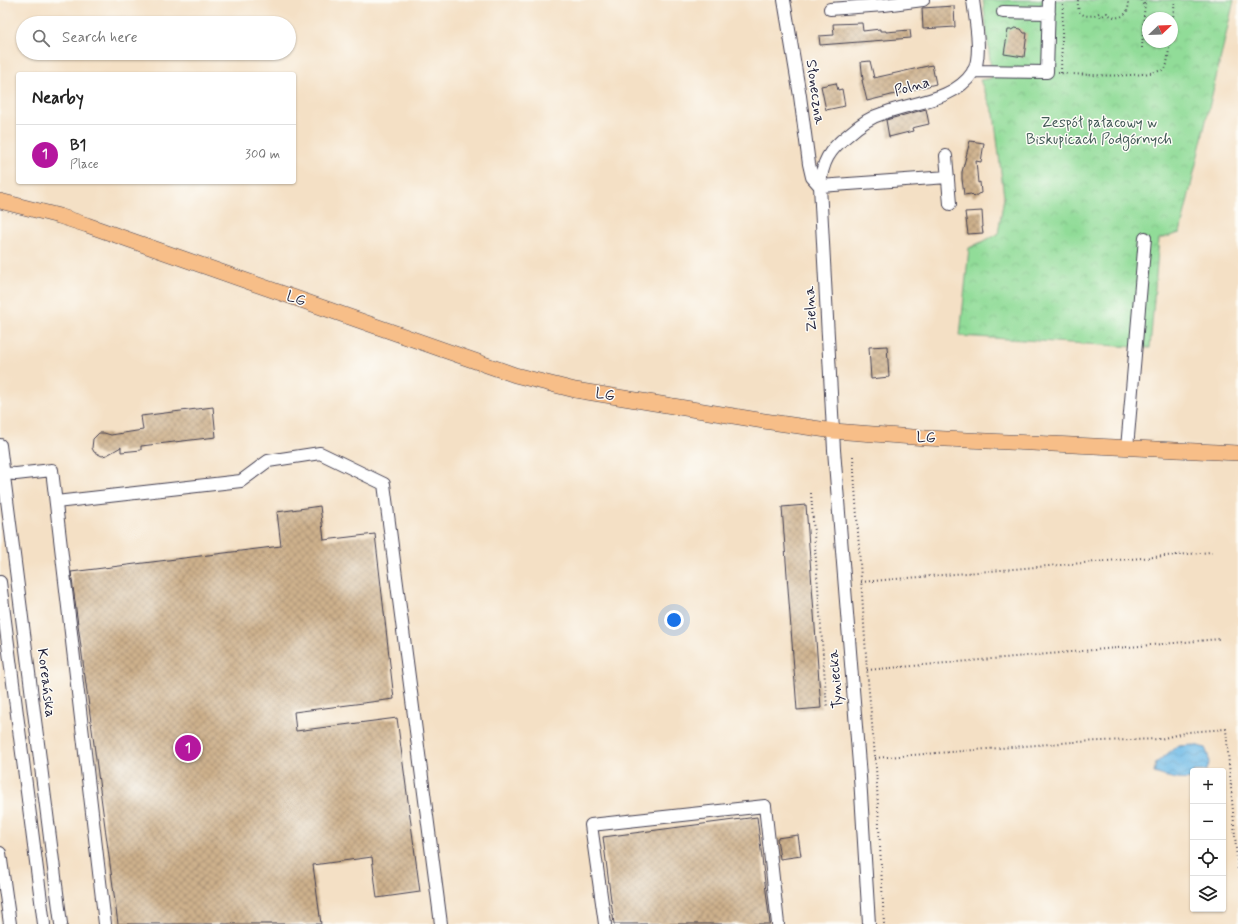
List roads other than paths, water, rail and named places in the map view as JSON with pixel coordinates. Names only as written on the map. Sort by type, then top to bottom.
[{"type":"main road","name":"LG","points":[[0,200],[94,227],[515,375],[575,390],[834,431],[926,438],[1238,453]]},
{"type":"street","name":"Słoneczna","points":[[784,0],[800,96],[809,164],[812,177],[820,186]]},
{"type":"street","points":[[830,9],[884,5],[923,0]]},
{"type":"street","points":[[973,0],[978,39],[978,55],[973,71],[1047,72],[1049,0]]},
{"type":"street","points":[[1003,12],[1049,13]]},
{"type":"street","name":"Polna","points":[[820,186],[821,173],[830,152],[836,144],[855,129],[883,113],[926,102],[946,94],[962,83],[973,71]]},
{"type":"street","points":[[946,156],[950,204]]},
{"type":"street","points":[[820,186],[948,177]]},
{"type":"street","name":"Zielna","points":[[820,186],[834,431]]},
{"type":"street","points":[[1126,448],[1145,238]]},
{"type":"street","name":"Tyniecka","points":[[834,431],[860,777],[869,924]]},
{"type":"street","name":"Koreańska","points":[[0,445],[2,473],[61,924]]},
{"type":"street","points":[[56,502],[241,481],[268,461],[320,453],[384,484],[441,924]]},
{"type":"street","points":[[2,473],[16,474],[52,470],[105,924]]},
{"type":"street","points":[[0,582],[44,924]]},
{"type":"street","points":[[605,924],[591,825],[765,806],[778,924]]},
{"type":"street","points":[[0,853],[10,924]]},
{"type":"water","points":[[1195,745],[1205,748],[1209,762],[1208,768],[1190,768],[1190,779],[1173,778],[1154,773],[1156,763],[1177,746]]},
{"type":"place","name":"B1","points":[[188,748]]},
{"type":"park label","name":"Zespół pałacowy w Biskupicach Podgórnych","points":[[1099,132]]}]
